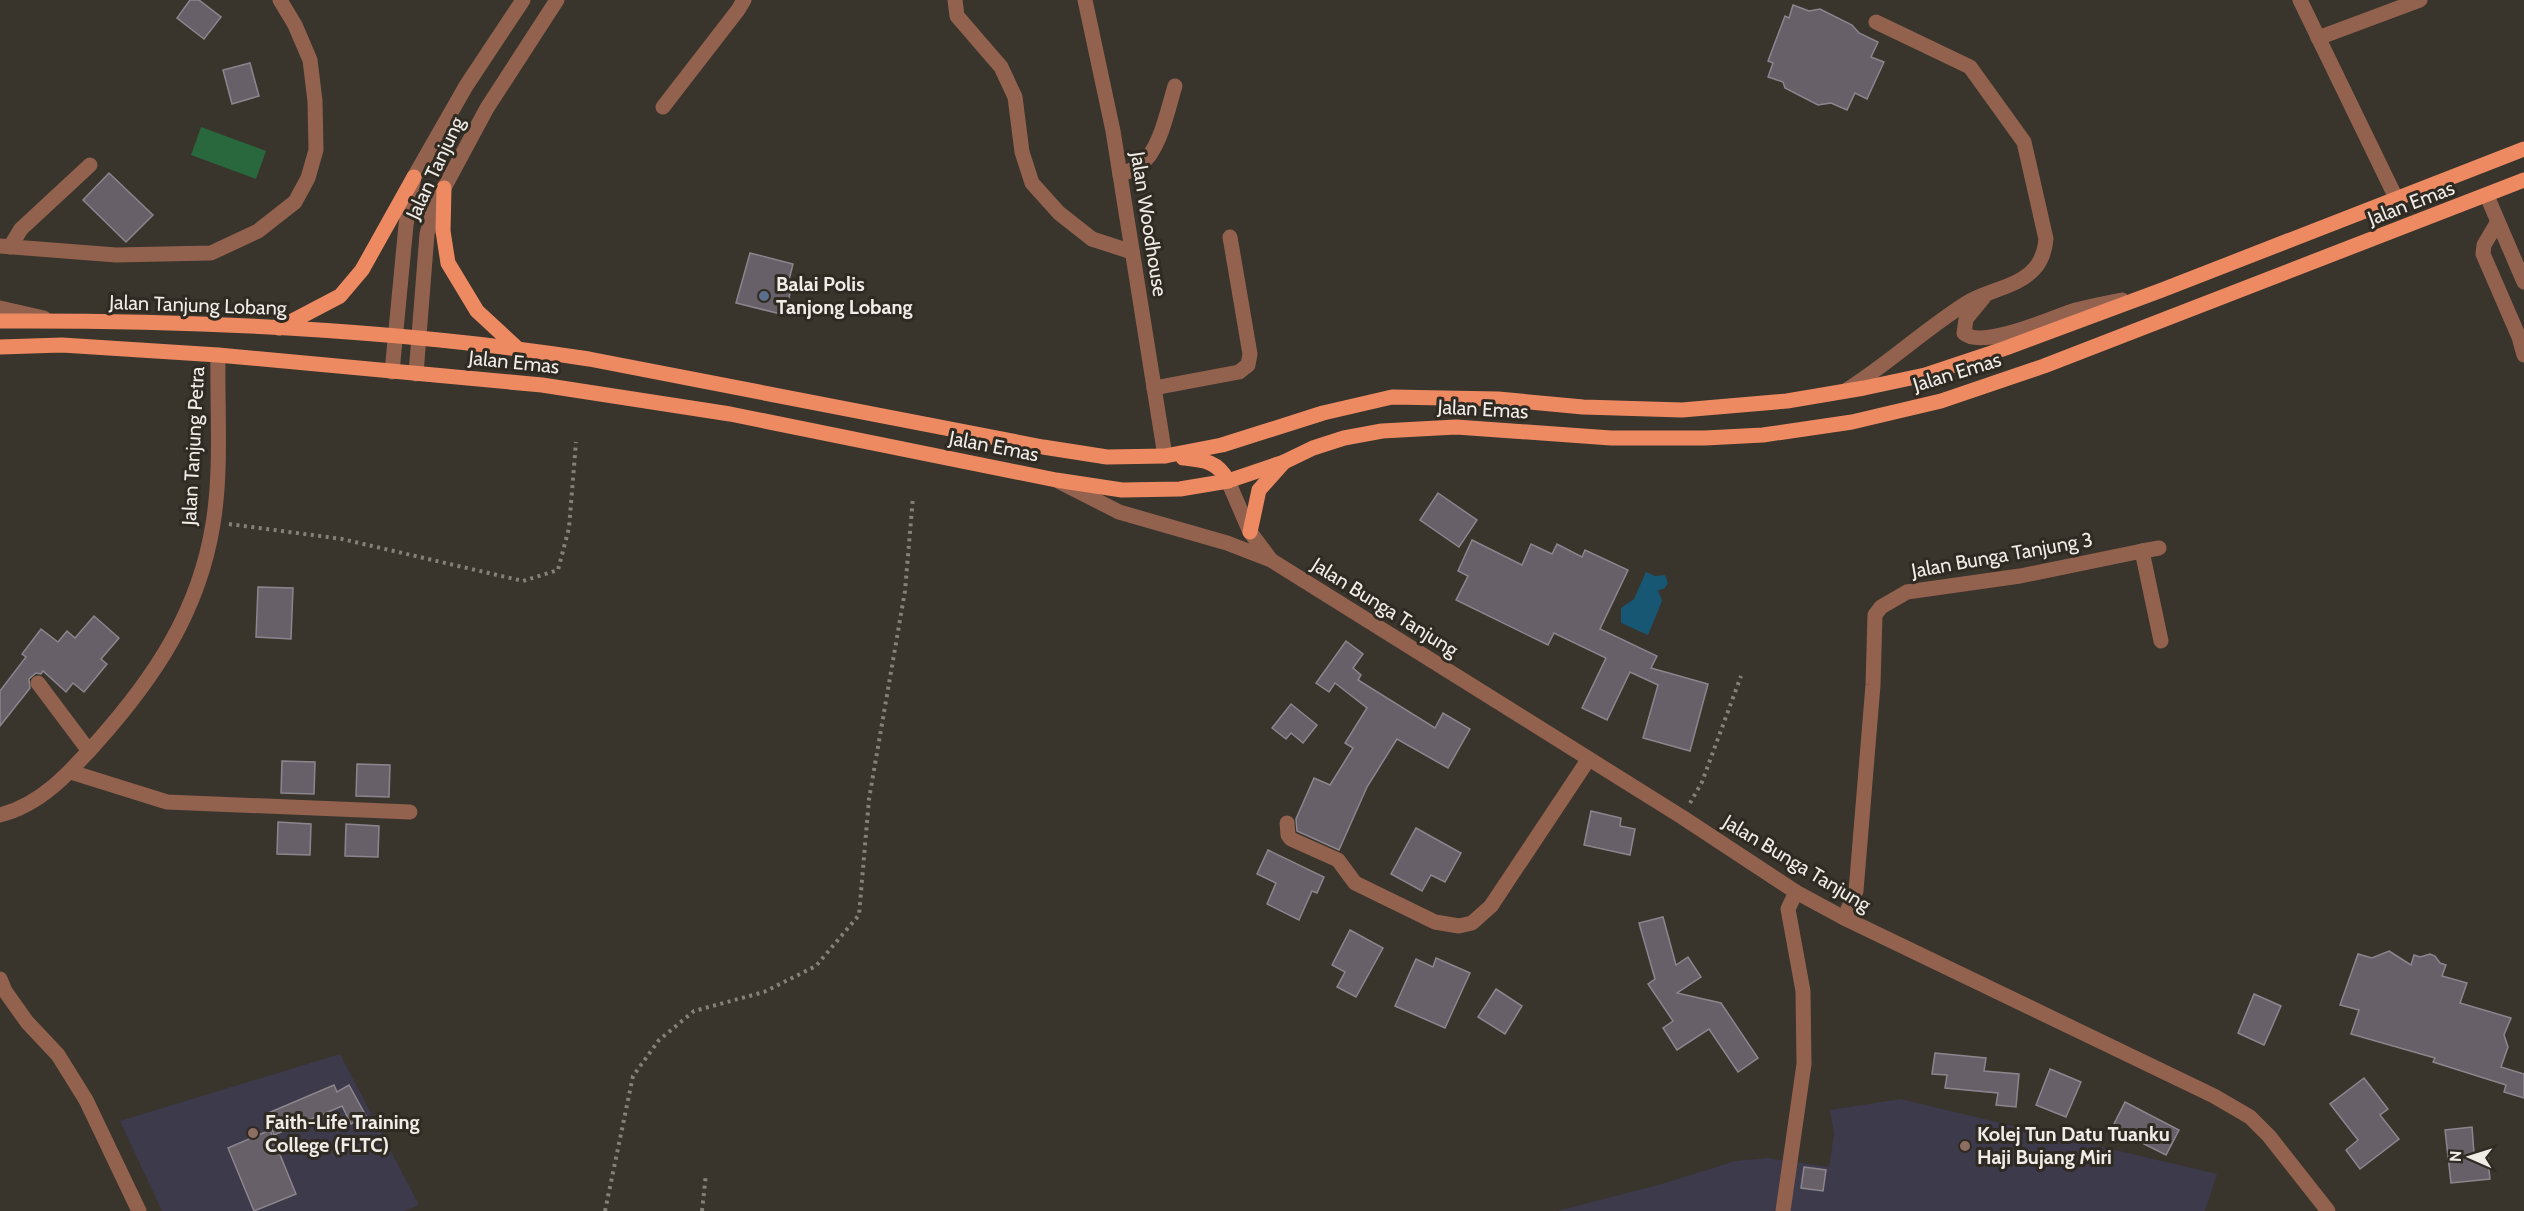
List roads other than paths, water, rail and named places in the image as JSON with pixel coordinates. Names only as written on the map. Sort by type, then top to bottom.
[{"type":"main road","name":"Jalan Emas","points":[[419,339],[517,348],[590,359],[1042,447],[1107,457],[1165,456],[1222,445],[1323,413],[1392,398],[1498,399],[1583,407],[1682,410],[1787,401],[1925,375],[2006,348],[2397,200],[2524,149]]},
{"type":"main road","points":[[279,328],[340,296],[362,270],[414,177]]},
{"type":"main road","name":"Jalan Emas","points":[[392,372],[542,385],[730,414],[1056,480],[1122,490],[1180,489],[1228,481],[1344,438],[1419,428],[1456,427],[1611,438],[1705,438],[1763,435],[1852,422],[1941,401],[2044,366],[2524,180]]},
{"type":"main road","points":[[444,189],[443,231],[448,263],[477,311],[517,348]]},
{"type":"main road","name":"Jalan Tanjung Lobang","points":[[0,321],[279,328],[419,339]]},
{"type":"main road","points":[[0,347],[62,345],[218,355],[392,372]]},
{"type":"main road","points":[[1165,456],[1206,460],[1222,470],[1228,481]]},
{"type":"main road","points":[[1250,532],[1259,490],[1284,462]]},
{"type":"street","points":[[5,246],[116,255],[211,253],[258,231],[295,202],[308,178],[316,150],[315,101],[310,60],[295,25],[280,0]]},
{"type":"street","name":"Jalan Tanjung","points":[[392,372],[406,225],[414,177],[466,86],[523,0]]},
{"type":"street","name":"Jalan Tanjung","points":[[416,374],[427,234],[433,212],[487,108],[557,0]]},
{"type":"street","points":[[663,107],[744,0]]},
{"type":"street","points":[[955,0],[957,16],[1001,67],[1016,97],[1022,152],[1032,183],[1059,213],[1092,239],[1132,252]]},
{"type":"street","name":"Jalan Woodhouse","points":[[1085,0],[1120,175],[1165,456]]},
{"type":"street","points":[[2300,0],[2397,200]]},
{"type":"street","points":[[2318,38],[2420,0]]},
{"type":"street","points":[[1845,391],[1882,368],[1966,303],[2022,278],[2034,269],[2042,257],[2045,246],[2024,142],[1970,67],[1876,21]]},
{"type":"street","points":[[1120,175],[1141,165],[1150,156],[1162,128],[1175,86]]},
{"type":"street","points":[[5,246],[90,165]]},
{"type":"street","points":[[2487,196],[2524,282],[2501,295]]},
{"type":"street","points":[[2498,223],[2484,245],[2483,254],[2524,355]]},
{"type":"street","points":[[1155,388],[1239,372],[1248,365],[1250,354],[1230,237]]},
{"type":"street","points":[[1985,295],[1966,319],[1964,333],[1967,336],[1976,338],[2000,335],[2076,310],[2162,290]]},
{"type":"street","points":[[0,308],[57,321]]},
{"type":"street","name":"Jalan Tanjung Petra","points":[[0,815],[10,813],[49,790],[71,772],[131,703],[152,674],[185,619],[204,563],[213,522],[217,469],[218,355]]},
{"type":"street","points":[[1056,480],[1119,512],[1227,543],[1271,560]]},
{"type":"street","points":[[1228,481],[1250,532],[1271,560]]},
{"type":"street","name":"Jalan Bunga Tanjung 3","points":[[1844,918],[1856,891],[1873,684],[1875,615],[1881,607],[1907,592],[2020,576],[2159,548]]},
{"type":"street","points":[[2142,551],[2161,640]]},
{"type":"street","name":"Jalan Bunga Tanjung","points":[[1271,560],[1796,891],[1844,918],[2184,1081],[2250,1117],[2269,1136],[2328,1211]]},
{"type":"street","points":[[38,683],[89,751]]},
{"type":"street","points":[[1287,823],[1291,839],[1338,861],[1355,883],[1435,922],[1459,926],[1472,923],[1491,906],[1588,760]]},
{"type":"street","points":[[71,772],[167,802],[410,812]]},
{"type":"street","points":[[1783,1211],[1804,1064],[1803,990],[1788,909],[1796,891]]},
{"type":"street","points":[[0,979],[27,1022],[58,1054],[86,1100],[139,1211]]},
{"type":"water","points":[[1646,572],[1655,576],[1665,575],[1668,583],[1664,589],[1658,590],[1662,601],[1648,635],[1621,623],[1621,608],[1634,599]]},
{"type":"place","name":"Balai Polis Tanjong Lobang","points":[[764,296]]},
{"type":"place","name":"Faith-Life Training College (FLTC)","points":[[253,1133]]},
{"type":"place","name":"Kolej Tun Datu Tuanku Haji Bujang Miri","points":[[1965,1146]]}]
